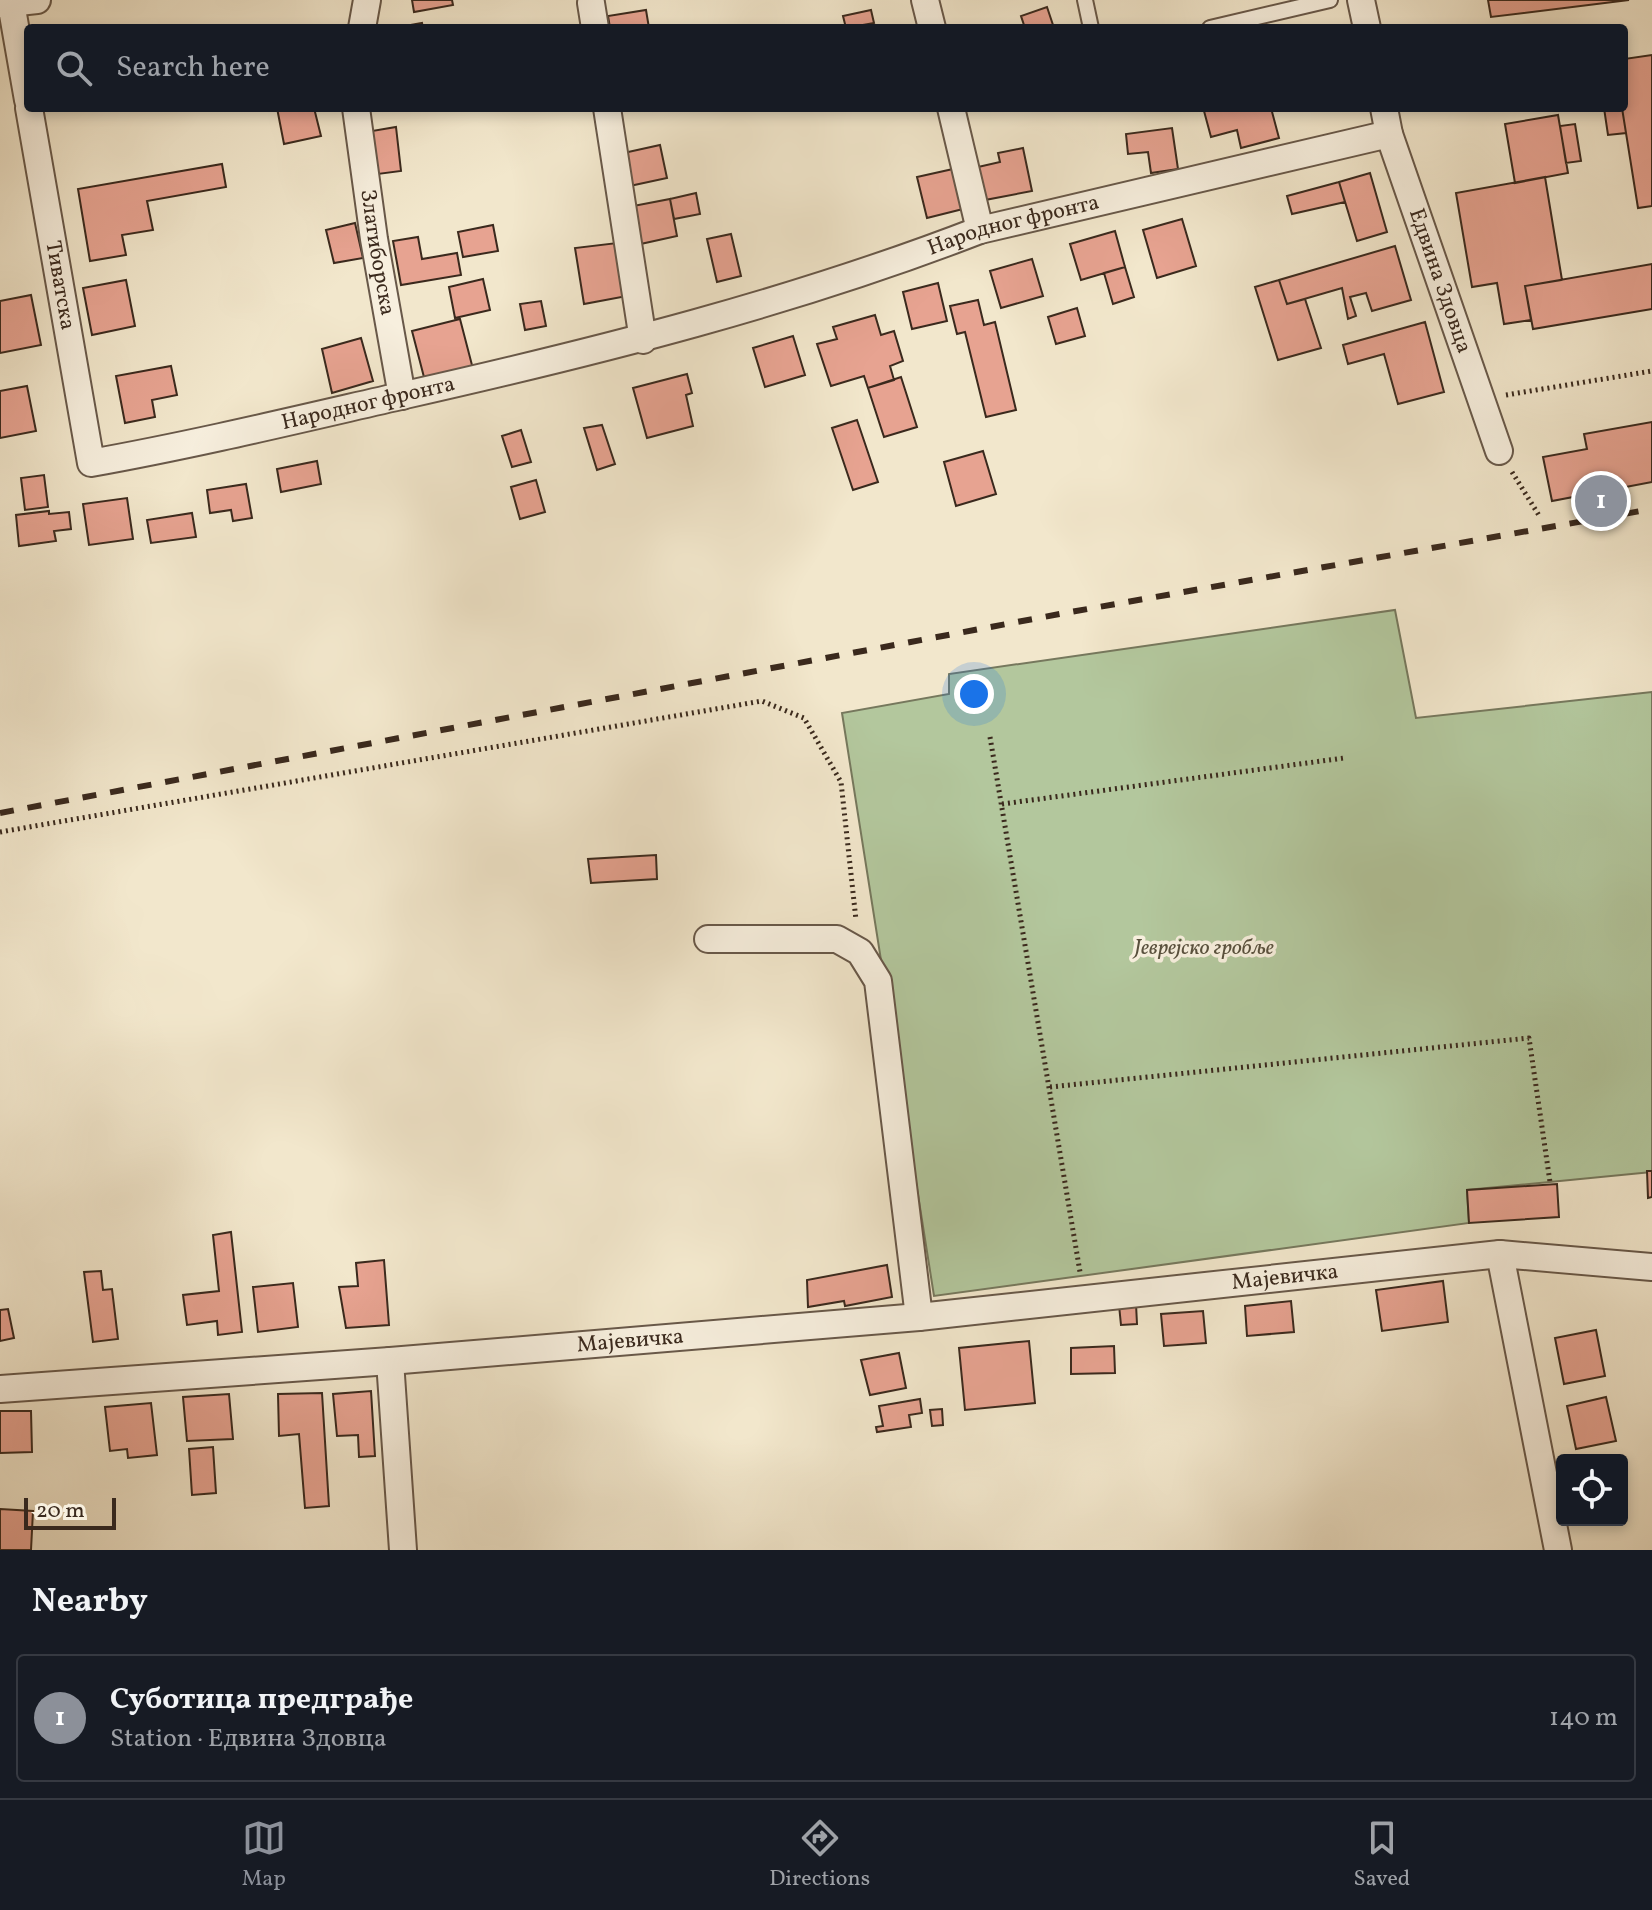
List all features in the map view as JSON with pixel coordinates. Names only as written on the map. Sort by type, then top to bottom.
[{"type":"street","points":[[363,24],[367,0]]},
{"type":"street","points":[[925,0],[931,24]]},
{"type":"street","points":[[1361,0],[1366,24]]},
{"type":"street","points":[[16,2],[24,67]]},
{"type":"street","name":"Тиватска","points":[[30,112],[91,463]]},
{"type":"street","name":"Златиборска","points":[[357,112],[374,239],[402,396]]},
{"type":"street","points":[[608,112],[643,340]]},
{"type":"street","points":[[952,112],[980,230]]},
{"type":"street","name":"Едвина Здовца","points":[[1385,112],[1389,134],[1499,451]]},
{"type":"street","name":"Народног фронта","points":[[91,463],[189,445],[643,340],[928,250],[980,230],[1389,134]]},
{"type":"street","points":[[708,939],[837,939],[860,952],[878,981],[919,1317]]},
{"type":"street","points":[[1500,1254],[1558,1550]]},
{"type":"street","name":"Мајевичка","points":[[0,1389],[390,1361],[919,1317],[1500,1254],[1652,1267]]},
{"type":"street","points":[[390,1361],[403,1550]]},
{"type":"lane","points":[[1085,0],[1090,24]]},
{"type":"lane","points":[[1227,24],[1330,0]]},
{"type":"path","points":[[1481,399],[1652,371]]},
{"type":"path","points":[[1499,451],[1540,517]]},
{"type":"path","points":[[0,832],[762,701],[804,718],[841,782],[860,952]]},
{"type":"path","points":[[990,737],[1085,1301]]},
{"type":"path","points":[[1002,804],[1344,758]]},
{"type":"path","points":[[1050,1087],[1529,1038],[1550,1182]]},
{"type":"green space","name":"Јеврејско гробље","points":[[1395,610],[1416,718],[1652,692],[1652,1172],[1467,1190],[1469,1223],[934,1296],[842,713],[949,694],[949,674]]},
{"type":"building","points":[[412,0],[452,0],[453,5],[414,12]]},
{"type":"building","points":[[1488,0],[1629,0],[1491,17]]},
{"type":"building","points":[[1047,7],[1053,24],[1024,24],[1021,16]]},
{"type":"building","points":[[646,10],[648,24],[609,24],[608,16]]},
{"type":"building","points":[[871,10],[874,23],[845,24],[843,16]]},
{"type":"building","points":[[1652,55],[1652,206],[1638,208],[1623,112],[1628,112],[1628,58]]},
{"type":"building","points":[[278,112],[315,112],[321,136],[284,144]]},
{"type":"building","points":[[1204,112],[1272,112],[1279,138],[1241,148],[1237,130],[1211,137]]},
{"type":"building","points":[[1605,112],[1623,112],[1626,133],[1608,135]]},
{"type":"building","points":[[1558,115],[1568,173],[1515,183],[1505,124]]},
{"type":"building","points":[[1575,124],[1581,161],[1566,163],[1560,126]]},
{"type":"building","points":[[396,127],[401,171],[378,174],[372,131]]},
{"type":"building","points":[[1172,128],[1178,169],[1151,173],[1148,152],[1128,154],[1126,134]]},
{"type":"building","points":[[660,145],[667,178],[625,187],[619,154]]},
{"type":"building","points":[[1023,148],[1032,191],[985,200],[978,167],[1000,162],[998,153]]},
{"type":"building","points":[[222,164],[226,187],[147,201],[153,230],[122,235],[126,255],[90,261],[78,189]]},
{"type":"building","points":[[953,169],[963,209],[927,218],[917,177]]},
{"type":"building","points":[[1370,173],[1387,232],[1357,241],[1339,182]]},
{"type":"building","points":[[1545,177],[1562,280],[1525,286],[1531,320],[1504,324],[1497,283],[1472,287],[1456,193]]},
{"type":"building","points":[[1339,182],[1345,202],[1292,214],[1287,196]]},
{"type":"building","points":[[696,193],[700,214],[674,219],[670,199]]},
{"type":"building","points":[[670,199],[677,236],[636,245],[628,207]]},
{"type":"building","points":[[1182,219],[1196,266],[1157,278],[1143,230]]},
{"type":"building","points":[[355,223],[363,258],[334,263],[326,230]]},
{"type":"building","points":[[493,225],[498,251],[463,257],[458,232]]},
{"type":"building","points":[[1115,231],[1125,267],[1081,280],[1070,244]]},
{"type":"building","points":[[731,234],[741,276],[717,282],[707,239]]},
{"type":"building","points":[[418,237],[422,259],[457,253],[461,275],[401,285],[393,241]]},
{"type":"building","points":[[617,243],[627,296],[584,304],[575,248]]},
{"type":"building","points":[[1395,246],[1411,300],[1372,311],[1366,293],[1350,297],[1356,316],[1348,319],[1342,288],[1287,304],[1279,280]]},
{"type":"building","points":[[1032,259],[1043,296],[1001,308],[990,271]]},
{"type":"building","points":[[1652,264],[1652,309],[1533,329],[1525,286]]},
{"type":"building","points":[[1125,267],[1134,297],[1113,304],[1104,273]]},
{"type":"building","points":[[483,279],[490,310],[455,318],[449,287]]},
{"type":"building","points":[[126,280],[135,326],[92,335],[83,288]]},
{"type":"building","points":[[1279,280],[1287,304],[1305,299],[1321,348],[1278,360],[1255,287]]},
{"type":"building","points":[[938,283],[947,321],[912,329],[903,292]]},
{"type":"building","points":[[31,295],[41,345],[0,353],[0,301]]},
{"type":"building","points":[[978,300],[984,325],[995,322],[1016,410],[986,417],[965,332],[957,334],[950,306]]},
{"type":"building","points":[[541,301],[546,326],[525,330],[520,304]]},
{"type":"building","points":[[1077,308],[1085,336],[1056,344],[1048,317]]},
{"type":"building","points":[[875,315],[881,335],[894,331],[903,361],[890,366],[894,380],[868,388],[864,376],[831,386],[817,344],[837,339],[833,327]]},
{"type":"building","points":[[460,319],[473,369],[425,381],[412,331]]},
{"type":"building","points":[[1425,322],[1444,392],[1398,404],[1384,354],[1348,364],[1343,345]]},
{"type":"building","points":[[793,336],[805,375],[765,387],[753,348]]},
{"type":"building","points":[[361,338],[373,381],[332,393],[322,349]]},
{"type":"building","points":[[171,366],[177,395],[152,400],[155,417],[125,423],[116,376]]},
{"type":"building","points":[[687,374],[692,393],[686,395],[693,426],[647,438],[633,388]]},
{"type":"building","points":[[901,377],[917,427],[884,437],[868,388]]},
{"type":"building","points":[[27,386],[36,431],[0,438],[0,391]]},
{"type":"building","points":[[857,420],[878,482],[853,490],[832,428]]},
{"type":"building","points":[[1652,422],[1652,482],[1552,501],[1543,457],[1587,449],[1584,434]]},
{"type":"building","points":[[602,425],[615,464],[597,470],[584,428]]},
{"type":"building","points":[[521,430],[531,462],[512,467],[502,436]]},
{"type":"building","points":[[983,451],[996,494],[956,506],[944,462]]},
{"type":"building","points":[[317,461],[321,484],[281,492],[277,469]]},
{"type":"building","points":[[44,475],[48,507],[25,510],[21,478]]},
{"type":"building","points":[[536,480],[545,512],[520,519],[511,487]]},
{"type":"building","points":[[246,484],[252,518],[233,521],[231,510],[210,513],[207,490]]},
{"type":"building","points":[[127,498],[133,539],[89,545],[83,504]]},
{"type":"building","points":[[49,511],[49,514],[69,512],[71,529],[54,531],[56,541],[19,546],[16,515]]},
{"type":"building","points":[[192,513],[196,537],[151,543],[147,520]]},
{"type":"building","points":[[656,855],[657,879],[591,883],[588,859]]},
{"type":"building","points":[[1647,1171],[1652,1171],[1652,1197],[1648,1198]]},
{"type":"building","points":[[1557,1184],[1559,1217],[1469,1223],[1467,1190]]},
{"type":"building","points":[[231,1232],[242,1332],[218,1335],[217,1321],[187,1325],[183,1295],[219,1291],[213,1235]]},
{"type":"building","points":[[384,1260],[389,1325],[346,1328],[339,1287],[358,1286],[356,1263]]},
{"type":"building","points":[[887,1265],[892,1297],[845,1306],[844,1301],[808,1307],[807,1280]]},
{"type":"building","points":[[101,1271],[103,1290],[112,1289],[118,1339],[93,1342],[84,1272]]},
{"type":"building","points":[[1443,1281],[1448,1322],[1382,1331],[1376,1290]]},
{"type":"building","points":[[293,1283],[298,1327],[258,1332],[253,1287]]},
{"type":"building","points":[[1291,1301],[1294,1332],[1247,1336],[1245,1306]]},
{"type":"building","points":[[1136,1304],[1137,1324],[1121,1325],[1119,1305]]},
{"type":"building","points":[[8,1309],[14,1338],[0,1341],[0,1310]]},
{"type":"building","points":[[1203,1311],[1206,1343],[1164,1346],[1161,1314]]},
{"type":"building","points":[[1596,1330],[1605,1376],[1564,1384],[1555,1338]]},
{"type":"building","points":[[1029,1341],[1035,1403],[965,1410],[959,1348]]},
{"type":"building","points":[[1114,1346],[1115,1373],[1071,1374],[1071,1348]]},
{"type":"building","points":[[899,1353],[906,1388],[870,1395],[861,1360]]},
{"type":"building","points":[[371,1391],[375,1456],[359,1457],[358,1435],[337,1436],[333,1394]]},
{"type":"building","points":[[322,1393],[329,1506],[305,1508],[299,1434],[279,1436],[278,1394]]},
{"type":"building","points":[[229,1394],[233,1439],[187,1441],[183,1397]]},
{"type":"building","points":[[1606,1397],[1616,1441],[1576,1449],[1567,1406]]},
{"type":"building","points":[[920,1399],[922,1413],[909,1415],[911,1427],[877,1432],[876,1427],[883,1426],[879,1406]]},
{"type":"building","points":[[151,1403],[157,1455],[128,1458],[127,1449],[110,1451],[105,1407]]},
{"type":"building","points":[[942,1409],[943,1425],[932,1426],[930,1410]]},
{"type":"building","points":[[0,1411],[31,1411],[32,1452],[0,1453]]},
{"type":"building","points":[[213,1447],[216,1493],[192,1495],[189,1449]]},
{"type":"building","points":[[0,1509],[33,1511],[31,1550],[0,1550]]},
{"type":"railway","points":[[0,813],[1065,613],[1652,509]]},
{"type":"place","name":"Суботица предграђе","points":[[1601,501]]}]
